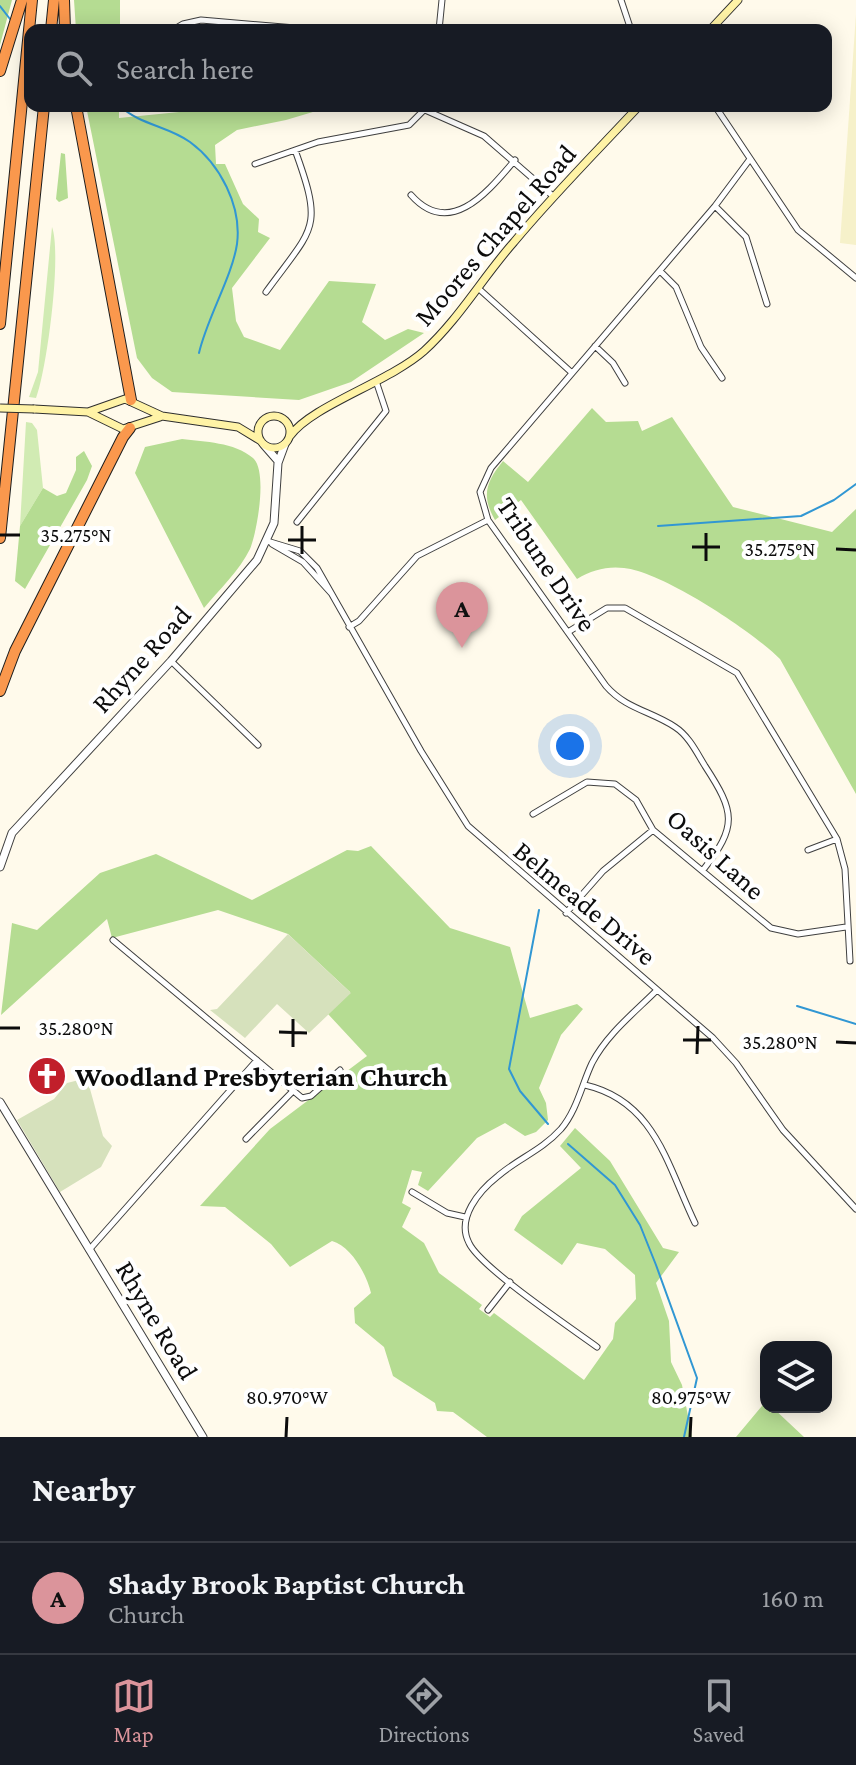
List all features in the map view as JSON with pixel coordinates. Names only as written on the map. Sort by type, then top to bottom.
[{"type":"highway","points":[[0,71],[22,0]]},
{"type":"highway","points":[[30,24],[32,0]]},
{"type":"highway","points":[[52,24],[54,0]]},
{"type":"highway","points":[[64,0],[65,24]]},
{"type":"highway","points":[[0,324],[24,81]]},
{"type":"highway","points":[[0,538],[43,112]]},
{"type":"highway","points":[[77,112],[135,403]]},
{"type":"highway","points":[[0,691],[29,623],[123,437],[134,426]]},
{"type":"main road","points":[[716,24],[738,0]]},
{"type":"main road","name":"Moores Chapel Road","points":[[290,436],[304,421],[377,384],[425,350],[554,197],[633,112]]},
{"type":"main road","points":[[88,412],[119,399],[162,416],[238,427],[271,416],[304,421]]},
{"type":"main road","points":[[134,426],[135,403]]},
{"type":"main road","points":[[0,408],[88,412],[118,427],[134,426],[162,416]]},
{"type":"main road","points":[[238,427],[275,448],[285,444],[290,436],[289,425],[282,418]]},
{"type":"main road","points":[[262,421],[258,431],[262,443]]},
{"type":"street","points":[[440,24],[442,0]]},
{"type":"street","points":[[621,0],[629,24]]},
{"type":"street","points":[[190,24],[201,20],[230,24]]},
{"type":"street","points":[[255,164],[355,133],[400,128],[415,121],[423,112]]},
{"type":"street","points":[[434,112],[477,132],[515,160],[554,197]]},
{"type":"street","points":[[719,112],[798,230],[856,278]]},
{"type":"street","points":[[266,292],[312,222],[312,198],[295,150]]},
{"type":"street","name":"Tribune Drive","points":[[703,870],[727,832],[730,815],[722,792],[681,731],[618,700],[488,520],[480,500],[486,474],[715,206],[750,159]]},
{"type":"street","points":[[411,195],[432,209],[461,209],[480,199],[515,160]]},
{"type":"street","points":[[715,206],[746,237],[767,304]]},
{"type":"street","points":[[660,271],[676,287],[701,347],[722,378]]},
{"type":"street","points":[[478,288],[571,372]]},
{"type":"street","points":[[595,346],[613,363],[625,383]]},
{"type":"street","points":[[297,522],[386,411],[377,384]]},
{"type":"street","points":[[262,443],[278,463]]},
{"type":"street","name":"Rhyne Road","points":[[0,867],[12,833],[171,661],[257,560],[267,541],[277,505],[278,463],[285,444]]},
{"type":"street","points":[[349,627],[359,621],[417,556],[488,520]]},
{"type":"street","name":"Belmeade Drive","points":[[267,541],[288,546],[308,558],[462,818],[481,840],[657,990],[728,1055],[785,1134],[856,1209]]},
{"type":"street","points":[[568,632],[607,608],[625,608],[737,673],[837,839],[845,869],[850,961]]},
{"type":"street","points":[[171,661],[258,745]]},
{"type":"street","name":"Oasis Lane","points":[[533,814],[587,782],[609,783],[628,792],[653,830],[779,932],[798,934],[846,927]]},
{"type":"street","points":[[566,913],[603,871],[653,830]]},
{"type":"street","points":[[808,850],[837,839]]},
{"type":"street","points":[[113,940],[293,1091],[307,1098],[340,1070]]},
{"type":"street","points":[[597,1347],[510,1282],[468,1243],[465,1217],[474,1201],[498,1175],[534,1155],[563,1127],[585,1085],[592,1063],[607,1040],[657,990]]},
{"type":"street","points":[[89,1250],[257,1060]]},
{"type":"street","points":[[585,1085],[625,1100],[650,1127],[695,1223]]},
{"type":"street","points":[[246,1139],[293,1091]]},
{"type":"street","name":"Rhyne Road","points":[[0,1102],[203,1437]]},
{"type":"street","points":[[412,1192],[447,1213],[465,1217]]},
{"type":"street","points":[[488,1310],[510,1282]]},
{"type":"shaded area","points":[[856,14],[856,245],[840,243]]},
{"type":"green space","points":[[0,0],[12,0],[0,45]]},
{"type":"green space","points":[[74,0],[120,0],[120,24],[76,24]]},
{"type":"green space","points":[[87,112],[119,112],[119,118],[179,112],[313,112],[237,130],[215,145],[216,164],[225,164],[243,204],[259,219],[258,232],[270,238],[232,288],[236,321],[244,337],[280,350],[329,281],[376,284],[362,322],[385,340],[408,329],[424,333],[351,382],[299,400],[172,392],[152,378],[137,358]]},
{"type":"green space","points":[[61,153],[65,154],[68,198],[59,202],[56,199]]},
{"type":"green space","points":[[52,227],[55,261],[52,312],[45,363],[36,398],[29,397],[38,372]]},
{"type":"green space","points":[[592,408],[606,422],[638,421],[642,431],[672,417],[733,507],[832,532],[856,509],[856,794],[780,659],[767,647],[706,604],[641,572],[606,568],[577,579],[521,500],[495,520],[488,504],[487,489],[503,461],[528,482]]},
{"type":"green space","points":[[26,422],[32,423],[37,430],[43,488],[20,526]]},
{"type":"green space","points":[[182,439],[237,449],[253,458],[260,475],[258,516],[250,549],[204,608],[135,473],[145,447]]},
{"type":"green space","points":[[84,451],[92,466],[87,480],[25,589],[15,581],[20,526],[43,488],[57,496],[66,493],[76,470],[76,457]]},
{"type":"green space","points":[[371,846],[450,928],[510,947],[530,1018],[577,1004],[583,1009],[561,1035],[539,1088],[546,1103],[548,1120],[536,1132],[525,1136],[505,1123],[477,1138],[428,1191],[418,1185],[422,1172],[412,1170],[402,1203],[411,1208],[402,1227],[424,1243],[439,1273],[482,1305],[479,1309],[490,1317],[494,1313],[584,1380],[613,1339],[615,1323],[636,1299],[635,1275],[605,1249],[577,1243],[562,1265],[514,1230],[522,1216],[581,1168],[560,1146],[575,1128],[610,1161],[663,1248],[679,1252],[656,1283],[669,1321],[671,1362],[682,1385],[692,1437],[487,1437],[453,1412],[437,1411],[435,1403],[393,1376],[384,1347],[355,1323],[354,1308],[371,1293],[362,1270],[346,1249],[332,1241],[290,1267],[271,1244],[225,1207],[200,1206],[270,1129],[367,1056],[328,1014],[350,992],[288,934],[218,910],[112,938],[107,919],[1,1015],[12,923],[37,930],[100,873],[156,854],[252,900],[347,850],[358,851]]},
{"type":"green space","points":[[288,934],[351,993],[309,1033],[277,1004],[245,1038],[210,1010],[217,1009]]},
{"type":"green space","points":[[87,1078],[103,1136],[112,1146],[101,1167],[60,1192],[17,1120],[54,1099],[67,1083]]},
{"type":"green space","points":[[760,1408],[760,1413],[778,1413],[804,1437],[736,1437]]},
{"type":"waterway","points":[[0,6],[10,19]]},
{"type":"waterway","points":[[128,112],[181,137],[201,151],[219,174],[232,201],[238,230],[237,244],[199,353]]},
{"type":"waterway","points":[[658,526],[801,516],[834,500],[856,484]]},
{"type":"waterway","points":[[539,910],[509,1069],[520,1091],[548,1124]]},
{"type":"waterway","points":[[797,1006],[856,1024]]},
{"type":"waterway","points":[[568,1144],[615,1185],[640,1225],[656,1265],[697,1378],[684,1437]]},
{"type":"place","name":"Shady Brook Baptist Church","points":[[462,648]]},
{"type":"place","name":"Woodland Presbyterian Church","points":[[47,1076]]}]
